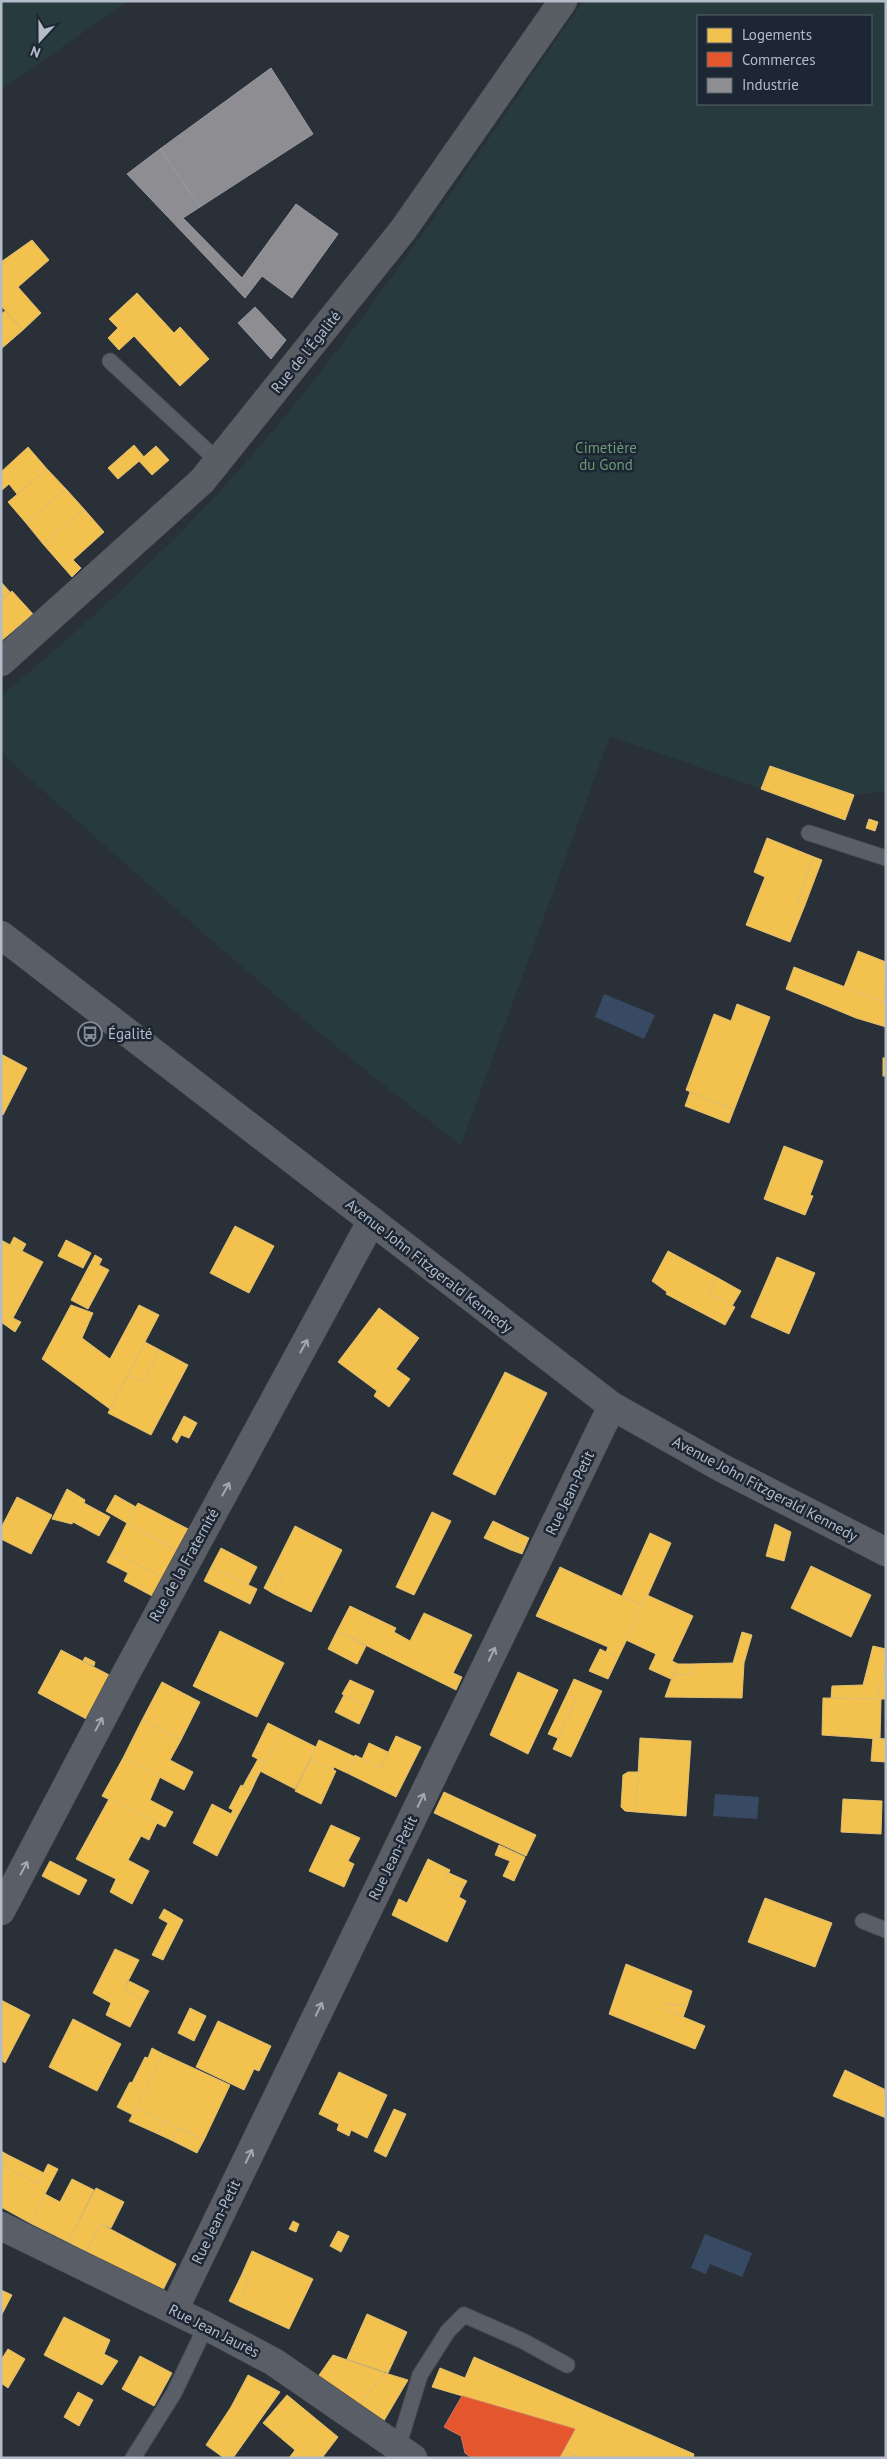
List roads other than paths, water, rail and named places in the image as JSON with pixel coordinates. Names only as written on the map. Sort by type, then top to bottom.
[{"type":"street","name":"Rue de l'Égalité","points":[[1,662],[202,481],[403,230],[563,1]]},
{"type":"street","name":"Avenue John Fitzgerald Kennedy","points":[[1,935],[612,1406],[722,1468],[886,1552]]},
{"type":"street","name":"Rue de la Fraternité","points":[[1,1911],[124,1676],[372,1222]]},
{"type":"street","name":"Rue Jean-Petit","points":[[174,2310],[612,1406]]},
{"type":"street","name":"Rue Jean Jaurès","points":[[1,2226],[174,2310],[274,2362],[406,2452]]},
{"type":"lane","points":[[110,361],[218,461]]},
{"type":"lane","points":[[810,833],[886,858]]},
{"type":"lane","points":[[863,1922],[886,1930]]},
{"type":"lane","points":[[406,2452],[420,2375],[448,2331],[464,2315],[523,2341],[568,2365]]},
{"type":"lane","points":[[133,2458],[174,2393],[206,2326]]},
{"type":"water","points":[[604,994],[655,1015],[644,1039],[595,1017]]},
{"type":"water","points":[[715,1794],[759,1797],[757,1819],[713,1816]]},
{"type":"water","points":[[705,2234],[752,2253],[742,2277],[710,2264],[706,2274],[691,2268]]},
{"type":"place","name":"Égalité","points":[[90,1034]]},
{"type":"park label","name":"Cimetière du Gond","points":[[606,456]]}]
